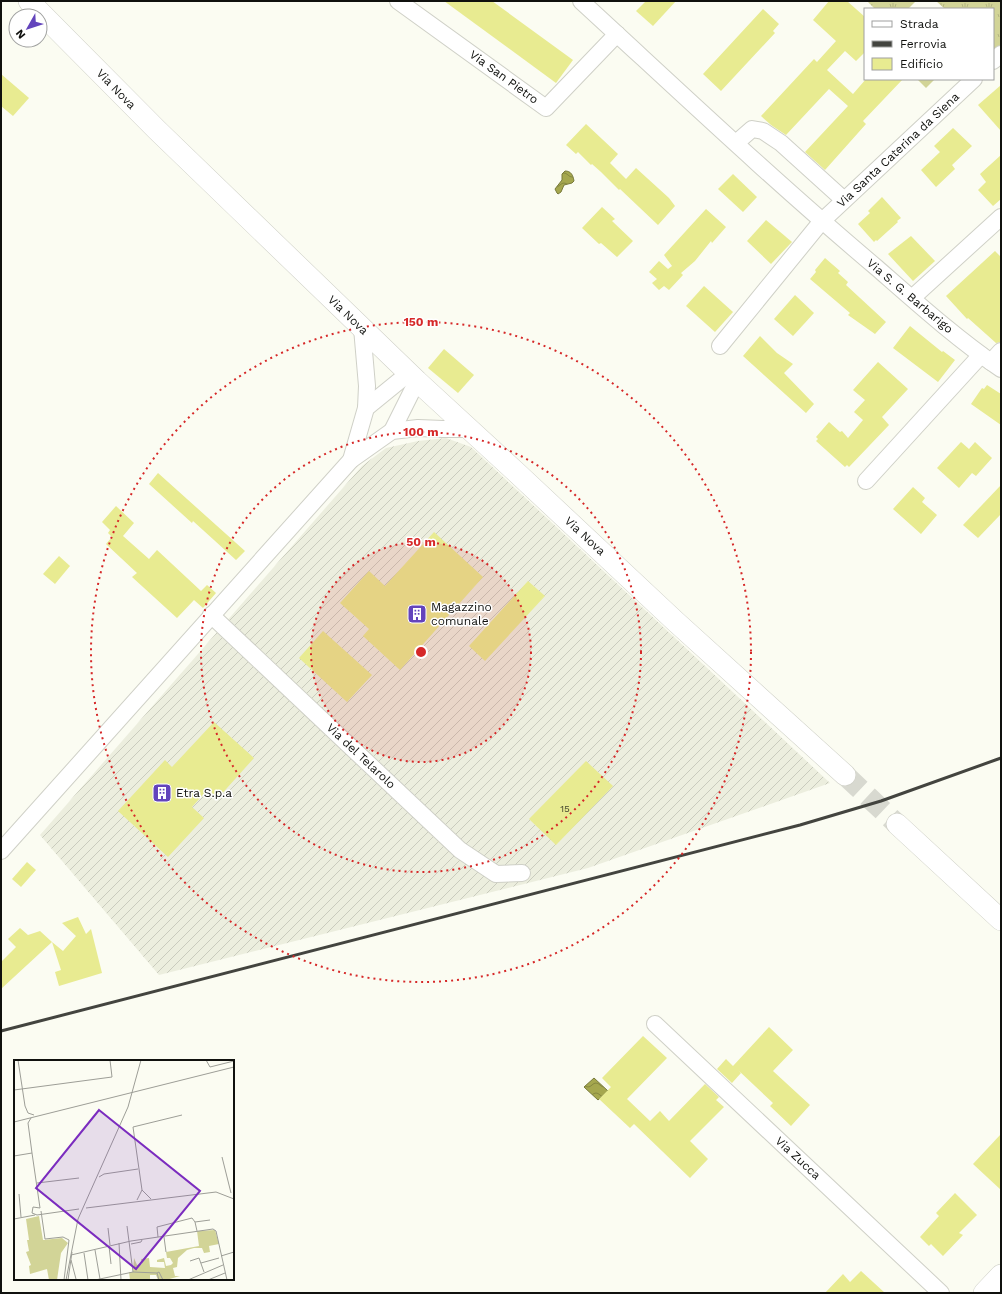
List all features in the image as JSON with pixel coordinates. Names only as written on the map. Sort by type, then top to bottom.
[{"type":"street","name":"Via Nova","points":[[29,1],[157,130],[413,377],[675,621],[845,775]]},
{"type":"street","name":"Via San Pietro","points":[[398,1],[546,108],[617,34]]},
{"type":"street","points":[[581,1],[821,222]]},
{"type":"street","name":"Via Santa Caterina da Siena","points":[[720,346],[821,222],[973,80]]},
{"type":"street","points":[[736,143],[752,129],[762,131],[781,144],[844,200]]},
{"type":"street","points":[[912,298],[1001,217]]},
{"type":"street","name":"Via S. G. Barbarigo","points":[[821,222],[912,298],[994,359]]},
{"type":"street","points":[[351,460],[366,408],[367,386],[362,328]]},
{"type":"street","points":[[866,481],[994,359]]},
{"type":"street","points":[[366,408],[413,377]]},
{"type":"street","points":[[392,431],[413,377]]},
{"type":"street","points":[[1,851],[351,460],[392,431],[418,428],[469,429]]},
{"type":"street","name":"Via del Telarolo","points":[[211,615],[460,850],[496,874],[522,873]]},
{"type":"street","points":[[897,824],[1001,920]]},
{"type":"street","name":"Via Zucca","points":[[655,1024],[941,1293]]},
{"type":"street","points":[[984,1293],[1001,1275]]},
{"type":"shaded area","points":[[446,438],[471,447],[830,783],[588,868],[159,975],[40,835],[362,466],[386,448],[418,441]]},
{"type":"green space","points":[[867,1],[916,1],[909,8],[874,8]]},
{"type":"green space","points":[[936,1],[1001,1],[1001,54],[994,55],[994,8],[944,8]]},
{"type":"green space","points":[[918,80],[934,80],[926,88]]},
{"type":"water","points":[[565,171],[571,174],[574,181],[564,185],[561,192],[558,194],[555,189],[562,180],[562,174]]},
{"type":"water","points":[[594,1078],[608,1091],[598,1100],[584,1087]]},
{"type":"building","points":[[444,1],[492,1],[573,60],[556,83]]},
{"type":"building","points":[[646,1],[676,1],[653,26],[636,11]]},
{"type":"building","points":[[829,1],[847,1],[864,16],[864,53],[856,61],[845,51],[827,70],[853,94],[865,80],[902,80],[863,121],[866,124],[825,170],[805,152],[848,106],[829,89],[786,135],[761,116],[814,59],[817,62],[836,41],[813,20]]},
{"type":"building","points":[[763,9],[779,24],[773,31],[775,33],[721,91],[703,74]]},
{"type":"building","points":[[1,74],[29,98],[13,116],[1,106]]},
{"type":"building","points":[[1001,85],[1001,131],[978,105]]},
{"type":"building","points":[[586,124],[618,154],[610,163],[626,179],[636,168],[669,198],[675,206],[658,225],[592,164],[591,165],[578,152],[576,154],[566,145]]},
{"type":"building","points":[[953,128],[972,146],[952,165],[955,169],[936,187],[921,170],[940,152],[934,146]]},
{"type":"building","points":[[1001,155],[1001,199],[993,206],[978,190],[986,182],[980,174]]},
{"type":"building","points":[[733,174],[757,197],[743,212],[718,189]]},
{"type":"building","points":[[882,197],[901,218],[877,241],[876,240],[874,242],[858,224],[870,213],[868,211]]},
{"type":"building","points":[[602,207],[615,219],[612,221],[633,241],[617,257],[601,243],[599,244],[582,228]]},
{"type":"building","points":[[706,209],[726,227],[712,243],[711,241],[695,261],[681,273],[683,275],[669,290],[664,286],[659,290],[652,283],[657,279],[649,272],[659,261],[668,269],[672,266],[664,255]]},
{"type":"building","points":[[766,220],[792,242],[771,264],[747,241]]},
{"type":"building","points":[[911,236],[935,261],[913,281],[888,254]]},
{"type":"building","points":[[995,251],[1001,257],[1001,342],[996,343],[968,318],[967,319],[946,296]]},
{"type":"building","points":[[825,258],[840,271],[838,273],[848,282],[846,285],[886,322],[875,334],[848,315],[850,313],[810,279]]},
{"type":"building","points":[[704,286],[733,312],[715,332],[686,306]]},
{"type":"building","points":[[795,295],[814,313],[793,336],[774,319]]},
{"type":"building","points":[[910,326],[942,352],[943,351],[955,360],[938,382],[893,348]]},
{"type":"building","points":[[760,336],[777,353],[793,364],[784,373],[814,404],[806,413],[743,356]]},
{"type":"building","points":[[444,349],[474,375],[458,393],[428,368]]},
{"type":"building","points":[[878,362],[908,389],[882,417],[889,425],[849,467],[847,465],[845,467],[816,441],[818,439],[816,437],[829,422],[840,432],[842,431],[848,438],[863,420],[854,412],[865,400],[853,390]]},
{"type":"building","points":[[987,385],[1001,394],[1001,425],[971,404],[982,388],[984,389]]},
{"type":"building","points":[[961,442],[969,449],[975,442],[992,458],[976,476],[972,473],[959,488],[937,468]]},
{"type":"building","points":[[158,473],[245,551],[236,560],[149,484]]},
{"type":"building","points":[[1001,485],[1001,514],[978,538],[963,525]]},
{"type":"building","points":[[913,487],[925,498],[922,502],[937,515],[921,534],[893,509]]},
{"type":"building","points":[[116,506],[134,523],[123,536],[149,559],[157,550],[201,591],[207,585],[216,593],[203,608],[194,600],[177,618],[132,577],[137,573],[106,544],[112,537],[108,533],[110,530],[102,522]]},
{"type":"building","points":[[434,532],[483,577],[400,670],[363,636],[369,629],[340,603],[369,571],[385,586]]},
{"type":"building","points":[[59,556],[70,566],[55,584],[43,574]]},
{"type":"building","points":[[528,581],[545,596],[485,661],[469,646]]},
{"type":"building","points":[[323,631],[372,675],[347,702],[299,658]]},
{"type":"building","name":"Etra S.p.a","points":[[214,722],[254,758],[218,798],[208,789],[192,807],[204,818],[168,857],[118,811],[165,760],[172,767]]},
{"type":"building","points":[[586,761],[613,786],[556,845],[529,819]]},
{"type":"building","points":[[27,862],[36,870],[21,887],[12,879]]},
{"type":"building","points":[[78,917],[86,934],[91,929],[102,973],[59,986],[55,972],[61,970],[52,942],[63,951],[76,936],[62,923]]},
{"type":"building","points":[[20,928],[28,935],[40,931],[52,942],[1,989],[1,962],[16,947],[8,939]]},
{"type":"building","points":[[769,1027],[793,1050],[773,1071],[810,1105],[791,1126],[770,1106],[773,1103],[738,1070],[741,1073],[732,1083],[717,1069],[726,1059],[733,1066]]},
{"type":"building","points":[[643,1036],[667,1058],[627,1099],[650,1121],[660,1111],[669,1121],[705,1084],[719,1097],[716,1100],[724,1107],[690,1141],[708,1159],[690,1178],[634,1124],[630,1128],[599,1099],[611,1087],[602,1078]]},
{"type":"building","points":[[1001,1134],[1001,1190],[973,1164]]},
{"type":"building","points":[[955,1193],[977,1215],[959,1233],[963,1235],[943,1256],[931,1244],[929,1246],[920,1237],[939,1216],[936,1213]]},
{"type":"building","points":[[861,1271],[885,1293],[825,1293],[843,1274],[850,1282]]},
{"type":"tunnel","points":[[845,775],[897,824]]},
{"type":"railway","points":[[1,1031],[800,825],[881,801],[1001,758]]},
{"type":"place","name":"Magazzino comunale","points":[[417,614]]},
{"type":"place","name":"Etra S.p.a","points":[[162,793]]}]
